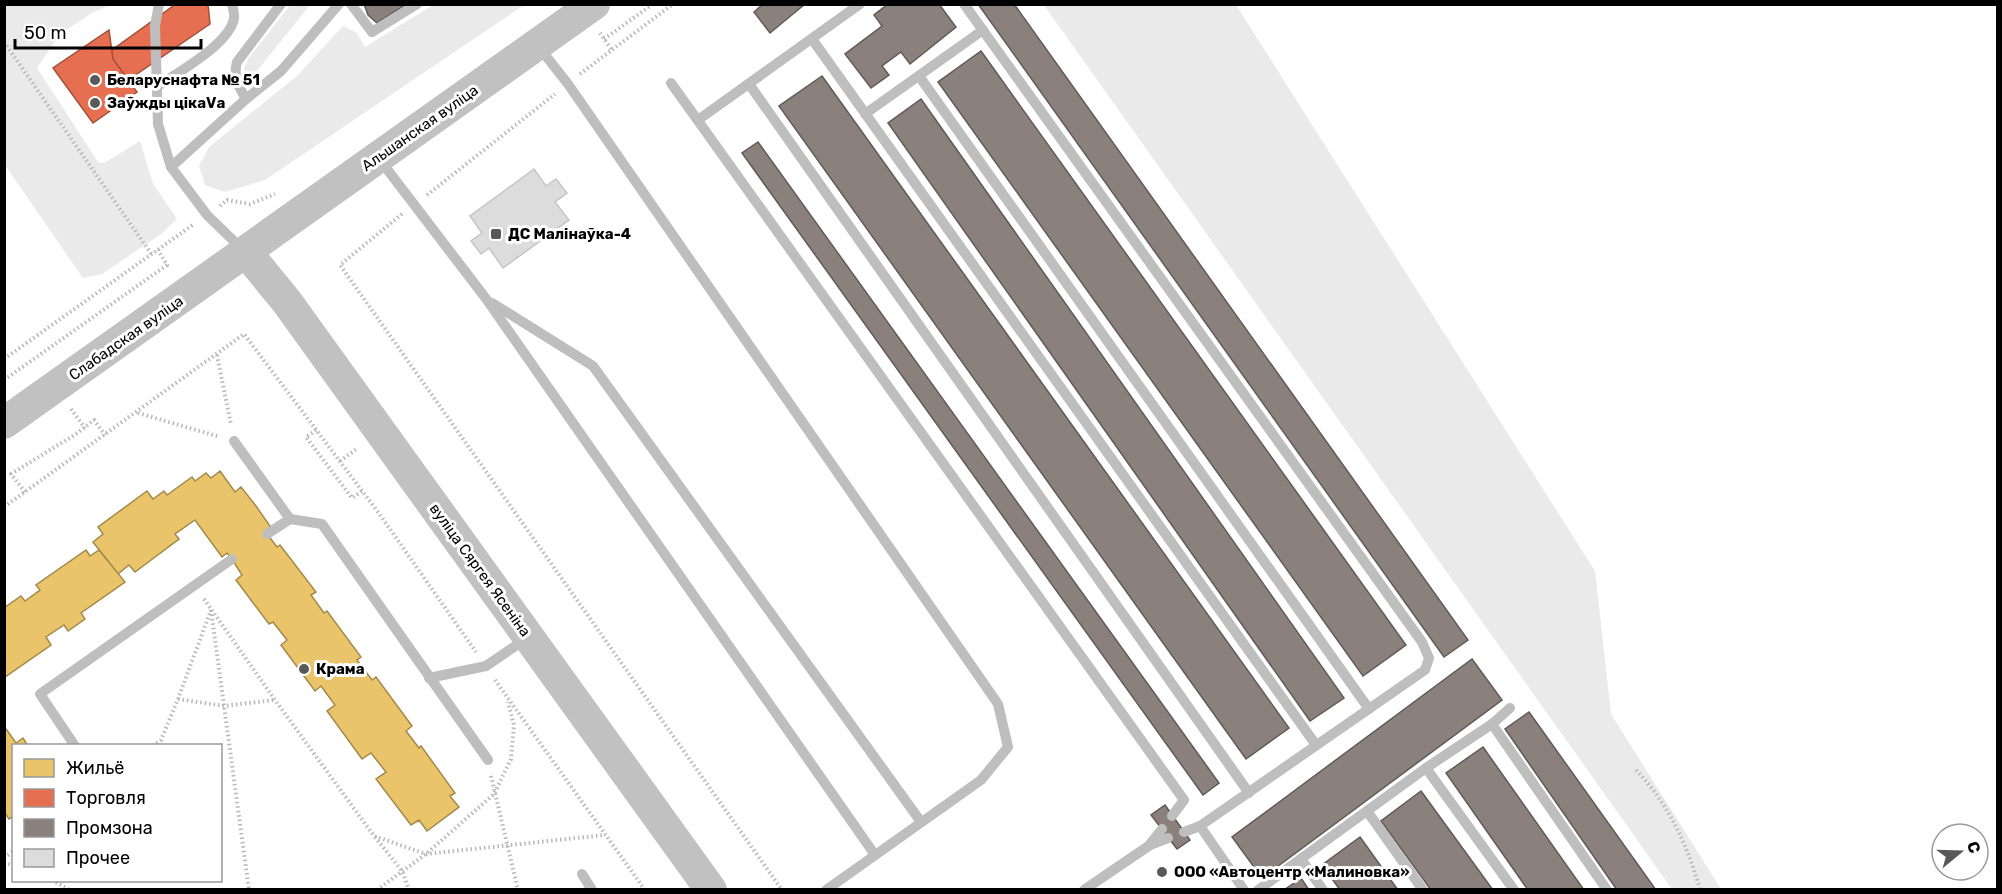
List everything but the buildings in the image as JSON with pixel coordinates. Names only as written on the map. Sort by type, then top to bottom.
[{"type":"main road","name":"Альшанская вуліца","points":[[247,253],[594,4]]},
{"type":"main road","name":"Слабадская вуліца","points":[[4,423],[247,253]]},
{"type":"main road","name":"вуліца Сяргея Ясеніна","points":[[247,253],[287,302],[711,890]]},
{"type":"lane","points":[[159,4],[154,26],[158,124],[171,166],[207,215],[247,253]]},
{"type":"lane","points":[[158,86],[192,63],[228,33],[234,18],[232,4]]},
{"type":"lane","points":[[246,99],[236,82],[234,72],[237,62],[281,4]]},
{"type":"lane","points":[[171,166],[246,99],[281,72],[339,4]]},
{"type":"lane","points":[[351,4],[372,32],[417,4]]},
{"type":"lane","points":[[698,120],[860,4]]},
{"type":"lane","points":[[964,4],[1422,642],[1430,658],[1425,670],[1200,826],[1184,832]]},
{"type":"lane","points":[[866,114],[982,30]]},
{"type":"lane","points":[[812,39],[1316,746]]},
{"type":"lane","points":[[537,44],[568,84],[998,704],[1008,747],[981,780],[826,890]]},
{"type":"lane","points":[[919,76],[1369,708]]},
{"type":"lane","points":[[671,83],[1184,800],[1172,816]]},
{"type":"lane","points":[[749,84],[1249,793]]},
{"type":"lane","points":[[378,157],[413,206],[487,300],[874,855]]},
{"type":"lane","points":[[487,300],[593,366],[921,822]]},
{"type":"lane","points":[[234,441],[290,519]]},
{"type":"lane","points":[[267,534],[290,519],[322,524],[488,760]]},
{"type":"lane","points":[[74,744],[40,694],[232,559]]},
{"type":"lane","points":[[429,678],[486,666],[529,636]]},
{"type":"lane","points":[[1258,890],[1426,768],[1492,724],[1510,708]]},
{"type":"lane","points":[[1492,724],[1607,890]]},
{"type":"lane","points":[[1426,768],[1514,890]]},
{"type":"lane","points":[[1367,811],[1423,890]]},
{"type":"lane","points":[[1200,826],[1244,890]]},
{"type":"lane","points":[[1084,890],[1165,833]]},
{"type":"lane","points":[[1301,859],[1323,890]]},
{"type":"lane","points":[[582,874],[592,890]]},
{"type":"path","points":[[604,39],[653,4]]},
{"type":"path","points":[[673,4],[611,49],[340,265],[782,890]]},
{"type":"path","points":[[4,42],[152,255],[4,359]]},
{"type":"path","points":[[4,380],[167,265],[158,250]]},
{"type":"path","points":[[4,507],[244,334],[362,491],[507,699],[645,890]]},
{"type":"path","points":[[136,412],[234,441],[217,355]]},
{"type":"path","points":[[25,492],[11,474],[76,434],[94,420],[105,435]]},
{"type":"path","points":[[316,430],[306,437],[352,498],[362,491]]},
{"type":"path","points":[[194,585],[275,700],[402,872],[409,890]]},
{"type":"path","points":[[156,744],[161,740],[178,699],[211,609]]},
{"type":"path","points":[[211,609],[249,890]]},
{"type":"path","points":[[178,699],[224,706],[275,700]]},
{"type":"path","points":[[377,890],[426,854],[494,794],[511,759],[513,724],[507,699]]},
{"type":"path","points":[[488,760],[518,890]]},
{"type":"path","points":[[1636,770],[1658,795],[1684,842],[1700,890]]},
{"type":"path","points":[[374,836],[426,854],[605,835]]},
{"type":"path","points":[[56,882],[70,890]]},
{"type":"shaded area","points":[[291,4],[310,5],[256,72],[246,76],[244,68],[248,59]]},
{"type":"shaded area","points":[[4,5],[111,5],[92,13],[60,34],[37,68],[98,162],[104,163],[140,141],[153,184],[177,219],[161,234],[102,274],[83,278],[5,165]]},
{"type":"shaded area","points":[[433,5],[524,5],[265,180],[225,192],[205,185],[199,166],[209,147],[297,76],[343,26],[357,33],[365,47]]},
{"type":"shaded area","points":[[1044,5],[1236,5],[1595,571],[1611,714],[1721,889],[1672,889]]},
{"type":"place","name":"Беларуснафта № 51","points":[[95,80]]},
{"type":"place","name":"Заўжды цікаVа","points":[[95,103]]},
{"type":"place","name":"ДС Малінаўка-4","points":[[496,234]]},
{"type":"place","name":"Крама","points":[[304,669]]},
{"type":"place","name":"ООО «Автоцентр «Малиновка»","points":[[1162,872]]}]
